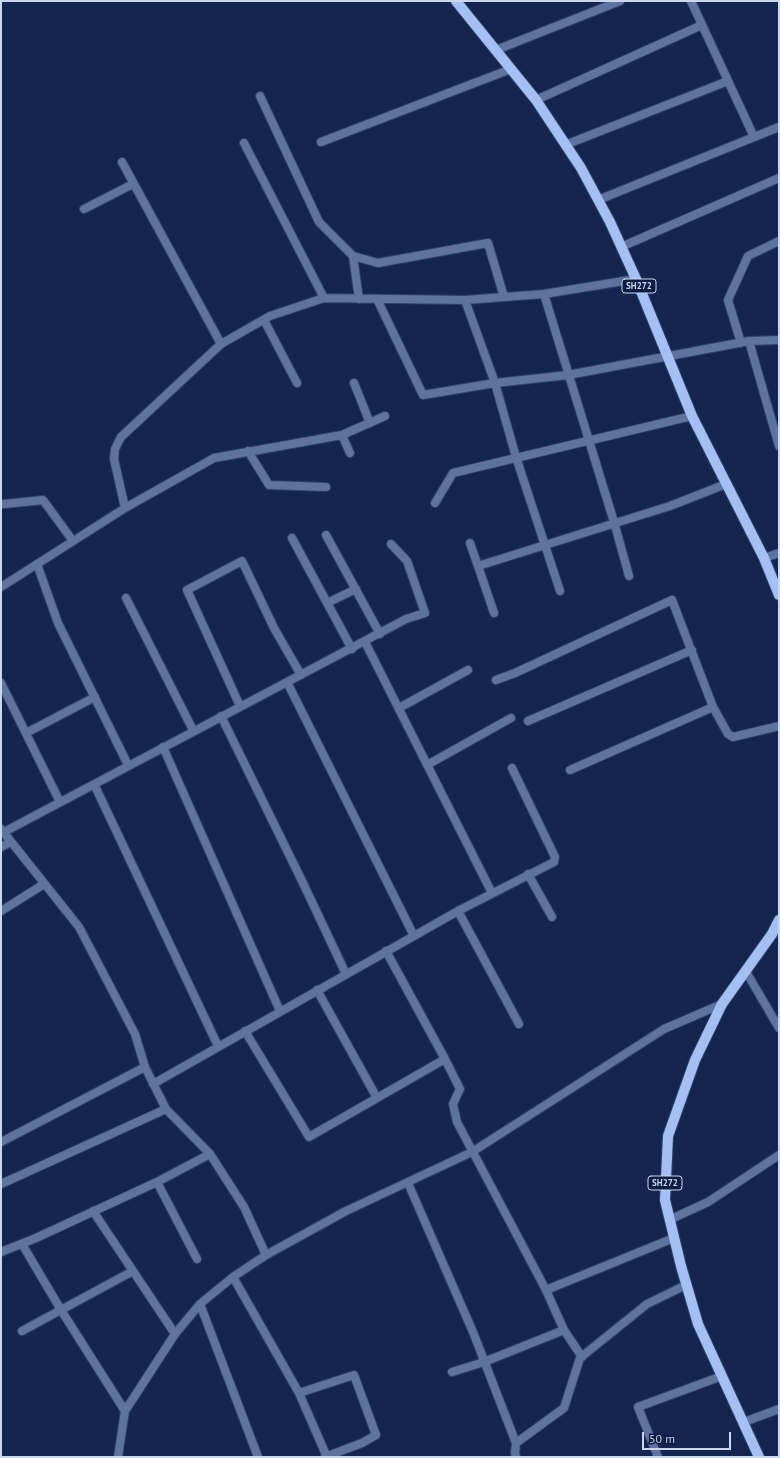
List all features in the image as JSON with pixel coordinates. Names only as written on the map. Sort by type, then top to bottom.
[{"type":"main road","name":"SH272","points":[[456,1],[536,100],[598,200],[636,279],[692,416],[764,558],[779,595]]},
{"type":"main road","name":"SH272","points":[[759,1457],[698,1324],[686,1285],[665,1200],[668,1136],[695,1060],[722,1004],[772,934],[779,920]]},
{"type":"street","points":[[496,50],[620,1]]},
{"type":"street","points":[[691,1],[754,137]]},
{"type":"street","points":[[536,100],[702,25]]},
{"type":"street","points":[[321,142],[510,69]]},
{"type":"street","points":[[565,145],[728,81]]},
{"type":"street","points":[[260,96],[319,222],[354,256],[378,263],[488,243],[504,297]]},
{"type":"street","points":[[598,200],[779,127]]},
{"type":"street","points":[[244,143],[324,298]]},
{"type":"street","points":[[122,162],[221,344]]},
{"type":"street","points":[[621,247],[779,178]]},
{"type":"street","points":[[84,209],[134,184]]},
{"type":"street","points":[[779,241],[748,256],[728,300],[745,342],[779,446]]},
{"type":"street","points":[[354,256],[359,299]]},
{"type":"street","points":[[125,508],[114,459],[115,448],[121,437],[221,344],[264,320],[324,298],[465,300],[544,294],[636,279]]},
{"type":"street","points":[[544,294],[614,522],[629,576]]},
{"type":"street","points":[[376,299],[423,395],[495,383],[568,375],[745,342],[779,340]]},
{"type":"street","points":[[465,300],[495,383],[516,457],[560,591]]},
{"type":"street","points":[[264,320],[297,383]]},
{"type":"street","points":[[354,383],[370,423]]},
{"type":"street","points":[[1,587],[125,508],[214,458],[342,435],[385,416]]},
{"type":"street","points":[[435,503],[454,473],[692,416]]},
{"type":"street","points":[[342,435],[350,453]]},
{"type":"street","points":[[248,451],[269,484],[326,487]]},
{"type":"street","points":[[478,566],[545,546],[614,522],[670,506],[726,484]]},
{"type":"street","points":[[4,504],[43,500],[73,541]]},
{"type":"street","points":[[326,535],[380,634]]},
{"type":"street","points":[[292,538],[352,649]]},
{"type":"street","points":[[470,543],[494,613]]},
{"type":"street","points":[[266,1255],[244,1207],[210,1154],[166,1109],[145,1067],[135,1034],[79,927],[2,830],[60,802],[193,730],[352,649],[406,619],[425,613],[407,562],[391,544]]},
{"type":"street","points":[[764,558],[779,553]]},
{"type":"street","points":[[240,706],[187,590],[242,561],[274,628],[301,675]]},
{"type":"street","points":[[38,564],[58,623],[128,765]]},
{"type":"street","points":[[327,603],[356,589]]},
{"type":"street","points":[[126,598],[193,730]]},
{"type":"street","points":[[496,680],[515,673],[672,600],[713,707],[728,734],[733,737],[779,726]]},
{"type":"street","points":[[365,642],[492,893]]},
{"type":"street","points":[[528,721],[692,650]]},
{"type":"street","points":[[399,708],[468,670]]},
{"type":"street","points":[[287,682],[414,936]]},
{"type":"street","points":[[1,683],[60,802]]},
{"type":"street","points":[[26,733],[95,697]]},
{"type":"street","points":[[570,770],[713,707]]},
{"type":"street","points":[[221,716],[346,974]]},
{"type":"street","points":[[427,765],[511,718]]},
{"type":"street","points":[[163,747],[280,1011]]},
{"type":"street","points":[[153,1084],[458,911],[554,862],[555,857],[512,768]]},
{"type":"street","points":[[94,784],[218,1046]]},
{"type":"street","points":[[1,847],[11,842]]},
{"type":"street","points":[[528,874],[552,917]]},
{"type":"street","points":[[1,911],[44,884]]},
{"type":"street","points":[[458,911],[518,1024]]},
{"type":"street","points":[[386,951],[460,1089],[453,1104],[458,1122],[472,1152],[546,1290],[564,1330],[582,1357]]},
{"type":"street","points":[[745,970],[779,1028]]},
{"type":"street","points":[[317,990],[377,1098]]},
{"type":"street","points":[[118,1457],[125,1411],[175,1334],[200,1304],[233,1277],[266,1255],[346,1211],[472,1152],[664,1029],[722,1004]]},
{"type":"street","points":[[245,1031],[309,1137],[445,1059]]},
{"type":"street","points":[[1,1142],[145,1067]]},
{"type":"street","points":[[1,1184],[166,1109]]},
{"type":"street","points":[[1,1252],[22,1244],[157,1182],[210,1154]]},
{"type":"street","points":[[670,1220],[708,1202],[779,1154]]},
{"type":"street","points":[[157,1182],[197,1259]]},
{"type":"street","points":[[408,1183],[473,1332],[516,1443],[516,1457]]},
{"type":"street","points":[[93,1211],[175,1334]]},
{"type":"street","points":[[546,1290],[674,1238]]},
{"type":"street","points":[[22,1244],[61,1310],[125,1411]]},
{"type":"street","points":[[22,1331],[133,1271]]},
{"type":"street","points":[[233,1277],[299,1393],[326,1457],[362,1443],[376,1435],[354,1374],[299,1393]]},
{"type":"street","points":[[516,1443],[564,1408],[570,1385],[582,1357],[647,1304],[686,1285]]},
{"type":"street","points":[[200,1304],[258,1457]]},
{"type":"street","points":[[452,1372],[484,1362],[564,1330]]},
{"type":"street","points":[[658,1457],[638,1407],[722,1376]]},
{"type":"street","points":[[744,1422],[779,1409]]}]
